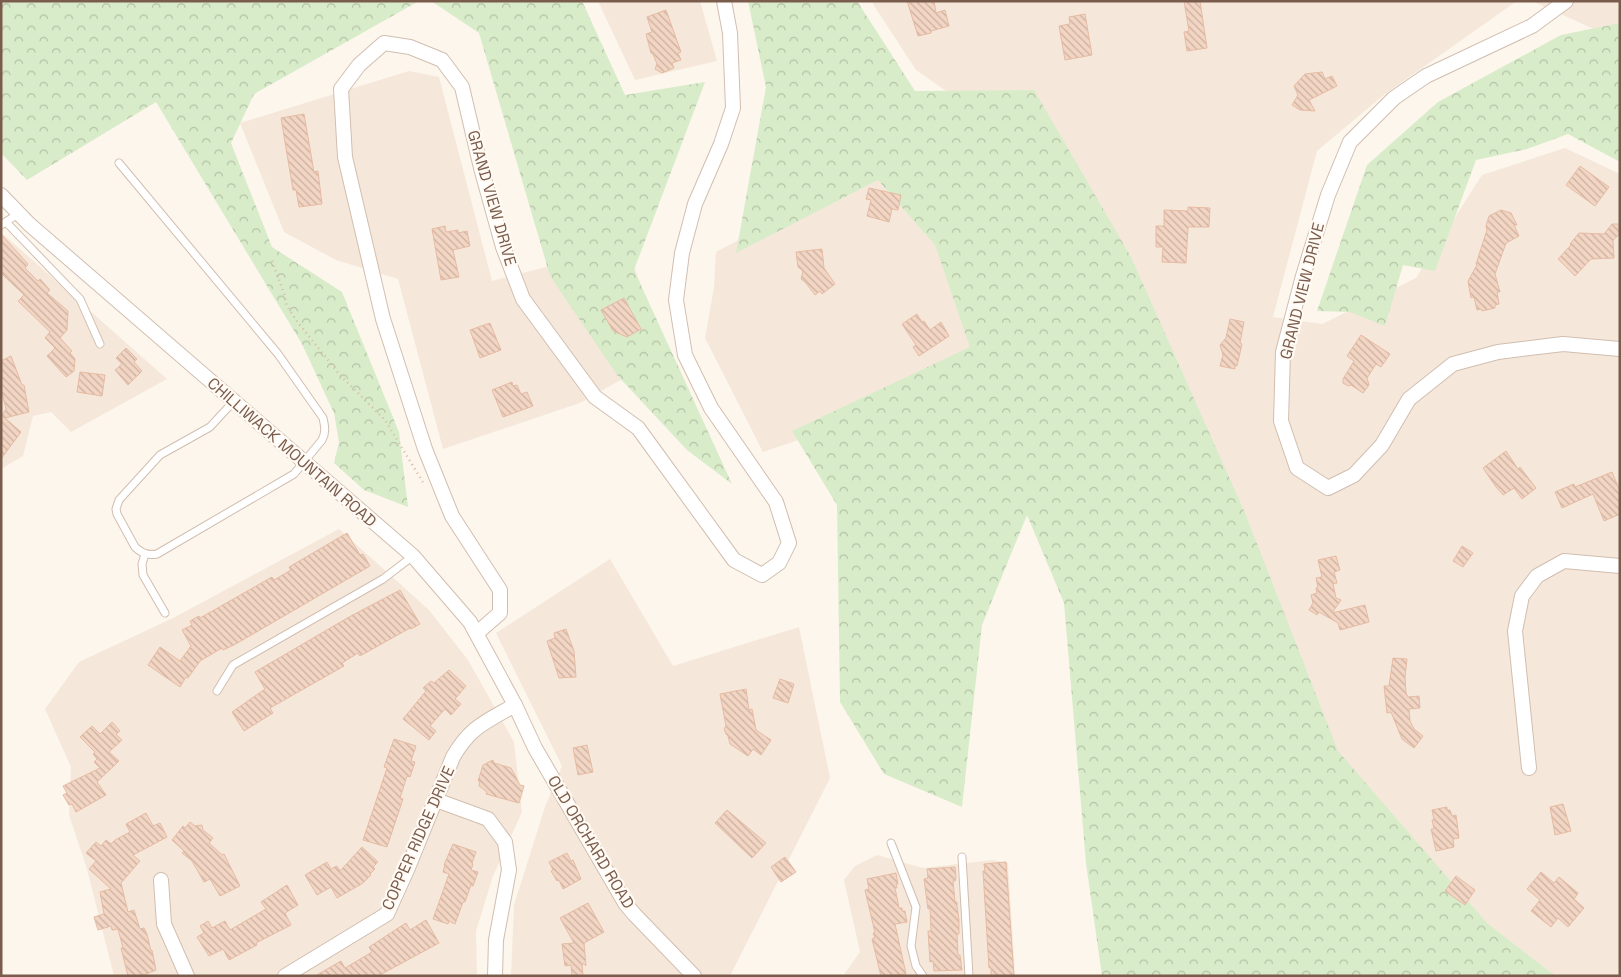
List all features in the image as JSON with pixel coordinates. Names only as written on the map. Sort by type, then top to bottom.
[{"type":"street","name":"GRAND VIEW DRIVE","points":[[476,633],[500,613],[500,590],[452,516],[425,449],[383,319],[345,157],[341,89],[359,64],[384,43],[410,47],[442,60],[462,87],[481,168],[503,246],[523,299],[595,397],[638,428],[734,560],[762,574],[779,563],[790,543],[776,502],[712,408],[685,355],[676,300],[682,253],[695,204],[721,144],[733,108],[730,33],[724,1]]},
{"type":"street","name":"GRAND VIEW DRIVE","points":[[1566,1],[1532,26],[1426,76],[1394,98],[1350,142],[1328,195],[1303,276],[1283,352],[1282,421],[1297,468],[1328,488],[1354,475],[1382,445],[1409,399],[1453,364],[1498,352],[1562,344],[1620,350]]},
{"type":"street","name":"CHILLIWACK MOUNTAIN ROAD","points":[[1,195],[18,214],[414,556],[470,622],[515,704],[535,748]]},
{"type":"street","points":[[1529,768],[1515,631],[1522,596],[1537,576],[1564,561],[1620,566]]},
{"type":"street","name":"COPPER RIDGE DRIVE","points":[[285,976],[387,914],[453,757],[462,742],[476,728],[515,704]]},
{"type":"street","name":"OLD ORCHARD ROAD","points":[[535,748],[625,903],[694,976]]},
{"type":"street","points":[[436,800],[488,819],[505,842],[509,870],[496,940],[495,976]]},
{"type":"street","points":[[161,880],[164,924],[187,976]]},
{"type":"lane","points":[[119,162],[278,354],[323,418],[325,426],[325,434],[294,474],[157,554],[145,554],[135,547],[116,514],[118,500],[154,460],[210,427],[234,401]]},
{"type":"lane","points":[[18,214],[4,223],[80,299],[100,344]]},
{"type":"lane","points":[[145,554],[142,564],[143,575],[165,613]]},
{"type":"lane","points":[[217,691],[234,665],[383,579],[414,556]]},
{"type":"lane","points":[[891,843],[916,907],[911,946],[916,966],[923,976]]},
{"type":"lane","points":[[962,857],[970,976]]},
{"type":"path","points":[[272,261],[287,306],[296,320],[339,374],[385,420],[424,484]]},
{"type":"shaded area","points":[[598,1],[700,1],[717,61],[635,80]]},
{"type":"shaded area","points":[[871,1],[1517,1],[1385,94],[1317,151],[1273,317],[1322,324],[1416,278],[1482,175],[1565,148],[1620,174],[1620,976],[1450,976],[979,114],[916,70]]},
{"type":"shaded area","points":[[1532,1],[1620,1],[1620,41]]},
{"type":"shaded area","points":[[409,71],[439,77],[492,281],[627,246],[665,355],[580,403],[443,449],[398,279],[336,260],[284,232],[240,123]]},
{"type":"shaded area","points":[[892,159],[993,359],[822,432],[763,452],[705,338],[714,287],[716,252]]},
{"type":"shaded area","points":[[4,235],[167,379],[71,432],[51,412],[33,416],[23,456],[1,469],[1,237]]},
{"type":"shaded area","points":[[339,529],[429,610],[468,660],[514,742],[522,812],[493,876],[476,931],[477,976],[114,976],[87,869],[69,815],[71,767],[45,709],[79,662],[173,618]]},
{"type":"shaded area","points":[[610,559],[673,666],[799,627],[830,778],[730,976],[511,976],[514,905],[545,807],[562,766],[496,633]]},
{"type":"shaded area","points":[[877,855],[923,868],[993,860],[1008,863],[1015,976],[843,976],[860,952],[844,880],[855,866]]},
{"type":"green space","points":[[1,1],[419,1],[254,94],[231,143],[272,247],[342,292],[399,432],[408,507],[364,490],[334,463],[339,442],[334,413],[302,344],[156,102],[27,180],[1,153]]},
{"type":"green space","points":[[431,1],[582,1],[625,95],[705,82],[634,270],[732,484],[687,450],[617,375],[550,276],[479,33]]},
{"type":"green space","points":[[748,1],[857,1],[915,91],[1034,90],[1131,257],[1245,513],[1338,751],[1487,923],[1555,976],[1102,976],[1086,863],[1064,603],[1027,515],[982,625],[962,807],[884,774],[840,702],[837,505],[792,431],[970,347],[935,245],[878,180],[736,253],[766,87]]},
{"type":"green space","points":[[1620,23],[1620,162],[1568,134],[1527,149],[1476,160],[1435,271],[1403,265],[1385,326],[1350,312],[1317,311],[1367,165],[1438,102],[1561,35]]},
{"type":"building","points":[[907,1],[934,1],[936,13],[945,10],[949,26],[918,36]]},
{"type":"building","points":[[1184,1],[1200,1],[1207,48],[1187,51],[1184,32],[1189,31]]},
{"type":"building","points":[[666,10],[681,52],[678,53],[681,60],[672,63],[674,68],[662,73],[655,69],[657,64],[651,53],[646,34],[652,32],[647,17]]},
{"type":"building","points":[[1085,14],[1092,55],[1065,60],[1059,26],[1070,24],[1069,17]]},
{"type":"building","points":[[1322,72],[1325,79],[1332,76],[1337,86],[1309,100],[1315,111],[1300,110],[1292,105],[1298,95],[1294,86],[1305,74]]},
{"type":"building","points":[[304,114],[314,172],[318,171],[322,204],[299,207],[296,190],[293,190],[281,118]]},
{"type":"building","points":[[1580,166],[1609,187],[1595,206],[1566,185]]},
{"type":"building","points":[[869,188],[901,195],[898,210],[892,209],[889,222],[867,216],[871,200],[866,199]]},
{"type":"building","points":[[1188,207],[1210,208],[1209,227],[1188,227],[1186,263],[1162,262],[1163,247],[1156,247],[1156,226],[1164,226],[1164,210],[1188,211]]},
{"type":"building","points":[[1501,210],[1511,213],[1517,225],[1514,225],[1519,236],[1506,243],[1495,274],[1500,292],[1497,292],[1499,304],[1495,305],[1495,308],[1482,311],[1481,309],[1477,310],[1474,297],[1471,298],[1468,281],[1477,265],[1489,216]]},
{"type":"building","points":[[1612,224],[1620,224],[1620,234],[1613,240],[1614,258],[1591,259],[1575,276],[1558,259],[1579,233],[1604,234]]},
{"type":"building","points":[[445,226],[446,232],[458,230],[458,233],[467,231],[470,246],[453,250],[459,277],[441,280],[432,229]]},
{"type":"building","points":[[1,234],[28,264],[25,268],[38,281],[40,279],[50,290],[47,293],[68,311],[67,330],[60,338],[72,351],[70,353],[75,359],[74,371],[66,377],[47,356],[55,348],[45,338],[50,332],[18,301],[24,295],[1,273]]},
{"type":"building","points":[[822,249],[824,268],[835,284],[822,294],[820,291],[815,295],[801,279],[803,271],[798,267],[796,252]]},
{"type":"building","points":[[624,298],[641,329],[627,337],[613,331],[601,310]]},
{"type":"building","points":[[917,314],[930,330],[941,322],[949,336],[919,356],[913,347],[916,345],[902,324]]},
{"type":"building","points":[[1230,319],[1244,322],[1240,343],[1242,344],[1235,369],[1220,366],[1223,355],[1220,345],[1226,338]]},
{"type":"building","points":[[490,323],[501,350],[480,358],[470,330]]},
{"type":"building","points":[[1361,335],[1390,354],[1381,367],[1376,364],[1367,378],[1369,385],[1363,393],[1351,385],[1348,386],[1343,383],[1343,379],[1354,361],[1347,356]]},
{"type":"building","points":[[126,348],[137,359],[134,362],[142,371],[128,385],[115,370],[122,364],[116,358]]},
{"type":"building","points":[[11,356],[22,385],[24,385],[29,412],[5,418],[21,432],[1,459],[1,414],[6,409],[1,389],[1,361]]},
{"type":"building","points":[[80,372],[105,375],[102,396],[77,392]]},
{"type":"building","points":[[512,382],[513,386],[517,385],[521,394],[527,392],[533,406],[503,417],[492,390]]},
{"type":"building","points":[[1506,451],[1518,469],[1520,467],[1536,488],[1522,499],[1514,488],[1503,495],[1483,468]]},
{"type":"building","points":[[1612,472],[1620,491],[1620,514],[1604,521],[1593,494],[1562,508],[1555,492],[1574,484],[1575,487]]},
{"type":"building","points":[[347,533],[360,555],[363,554],[370,566],[234,645],[223,650],[222,648],[200,661],[180,687],[148,665],[160,647],[180,661],[191,646],[182,630],[192,625],[190,621],[199,616],[200,618],[272,577],[274,580],[291,570],[289,567]]},
{"type":"building","points":[[1462,546],[1473,553],[1463,567],[1453,561]]},
{"type":"building","points":[[1336,556],[1340,570],[1334,572],[1337,583],[1333,584],[1336,598],[1341,600],[1332,613],[1365,605],[1369,622],[1340,630],[1338,623],[1319,612],[1317,615],[1309,610],[1313,603],[1311,595],[1317,593],[1316,578],[1322,577],[1318,560]]},
{"type":"building","points":[[400,590],[420,624],[360,656],[358,653],[342,663],[344,666],[270,708],[273,713],[244,731],[232,712],[265,689],[255,672],[349,617]]},
{"type":"building","points":[[566,629],[574,651],[576,677],[559,678],[547,641],[555,638],[554,633]]},
{"type":"building","points":[[1393,658],[1407,659],[1406,693],[1408,697],[1419,696],[1420,708],[1409,709],[1410,721],[1414,729],[1423,736],[1414,748],[1402,739],[1391,712],[1387,713],[1384,686],[1389,686]]},
{"type":"building","points":[[449,670],[466,686],[455,699],[461,704],[451,715],[445,709],[430,726],[436,731],[429,740],[403,719],[426,691],[423,688],[431,681],[434,683]]},
{"type":"building","points":[[780,679],[794,684],[788,703],[773,698]]},
{"type":"building","points":[[746,689],[749,710],[752,709],[756,730],[771,740],[761,755],[753,749],[748,756],[730,744],[724,729],[726,726],[720,694]]},
{"type":"building","points":[[112,722],[120,731],[116,734],[122,740],[109,752],[119,761],[97,782],[106,795],[76,812],[72,804],[69,805],[63,795],[67,793],[63,786],[100,768],[94,762],[97,759],[93,754],[95,752],[80,737],[92,726],[100,734]]},
{"type":"building","points":[[394,739],[416,746],[411,761],[415,762],[410,777],[407,776],[400,798],[403,799],[387,847],[363,840],[387,768],[384,767]]},
{"type":"building","points":[[587,745],[593,772],[578,775],[573,748]]},
{"type":"building","points":[[493,760],[494,763],[511,768],[520,785],[524,786],[519,803],[486,794],[487,792],[479,786],[480,781],[478,781],[483,765]]},
{"type":"building","points":[[1563,804],[1571,831],[1555,835],[1550,807]]},
{"type":"building","points":[[1447,807],[1452,816],[1456,815],[1459,838],[1453,839],[1454,847],[1436,851],[1431,829],[1434,829],[1432,810]]},
{"type":"building","points":[[727,810],[766,843],[752,858],[715,823]]},
{"type":"building","points":[[146,813],[153,826],[160,823],[167,837],[133,855],[140,861],[121,883],[128,912],[134,910],[140,929],[144,928],[147,934],[156,970],[141,976],[128,976],[118,929],[112,930],[111,926],[98,930],[94,917],[104,914],[100,892],[111,889],[89,869],[96,861],[86,853],[96,842],[101,846],[106,840],[111,844],[130,832],[126,824]]},
{"type":"building","points":[[190,822],[195,826],[202,825],[203,830],[213,838],[209,843],[222,855],[224,854],[240,886],[220,896],[210,879],[204,882],[192,861],[182,853],[184,851],[172,840],[183,826],[185,828]]},
{"type":"building","points":[[453,844],[476,852],[471,870],[478,872],[465,902],[463,902],[455,924],[449,921],[448,924],[433,919],[449,874],[443,872]]},
{"type":"building","points":[[362,847],[378,862],[373,867],[375,869],[371,875],[363,883],[337,898],[331,887],[317,895],[305,875],[327,862],[331,869],[337,866],[340,871]]},
{"type":"building","points":[[567,853],[571,861],[573,860],[581,879],[563,889],[559,880],[557,881],[551,871],[553,870],[549,862]]},
{"type":"building","points":[[785,857],[796,872],[781,882],[771,867]]},
{"type":"building","points":[[1006,862],[1014,976],[991,976],[983,871],[985,871],[984,864]]},
{"type":"building","points":[[955,867],[956,878],[953,881],[959,920],[959,934],[957,934],[958,955],[960,955],[962,970],[934,971],[933,961],[930,962],[928,931],[931,931],[930,908],[928,909],[924,879],[928,878],[927,869]]},
{"type":"building","points":[[1541,872],[1554,883],[1559,877],[1578,893],[1574,899],[1584,908],[1568,927],[1558,918],[1551,927],[1531,911],[1540,900],[1527,889]]},
{"type":"building","points":[[896,873],[898,884],[896,884],[897,888],[895,888],[899,908],[905,911],[907,922],[895,924],[906,974],[881,976],[872,939],[875,938],[873,933],[875,933],[865,890],[869,889],[867,879]]},
{"type":"building","points":[[1456,876],[1475,890],[1465,905],[1445,891]]},
{"type":"building","points":[[287,885],[298,905],[285,913],[291,925],[256,943],[257,945],[229,960],[223,949],[209,956],[197,937],[204,933],[200,926],[208,921],[212,928],[225,921],[230,930],[266,909],[261,902]]},
{"type":"building","points":[[588,903],[604,932],[584,943],[586,966],[582,964],[583,976],[572,976],[571,965],[565,966],[562,944],[574,943],[560,918]]},
{"type":"building","points":[[426,920],[439,943],[378,976],[315,976],[341,961],[345,968],[372,952],[369,947],[406,923],[410,930]]}]
